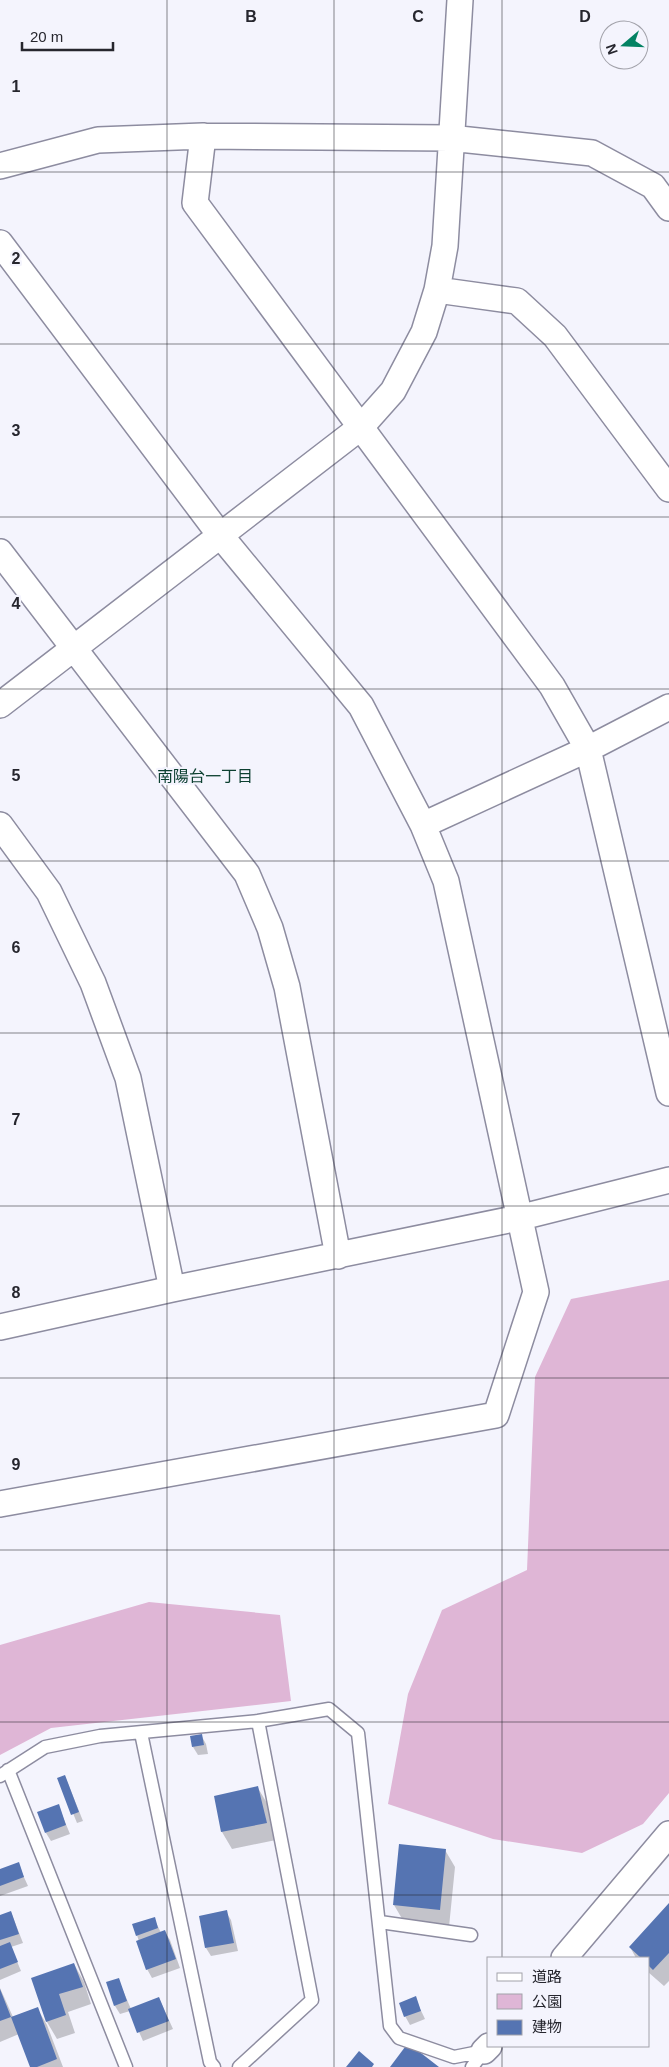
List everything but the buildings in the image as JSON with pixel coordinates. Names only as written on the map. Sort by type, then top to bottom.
[{"type":"street","points":[[0,705],[361,427],[393,390],[424,332],[436,290],[445,246],[450,138],[460,0]]},
{"type":"street","points":[[203,136],[195,203],[552,686],[588,749],[669,1093]]},
{"type":"street","points":[[0,166],[98,140],[203,136],[450,138],[592,153],[653,186],[669,208]]},
{"type":"street","points":[[0,243],[220,535],[360,706],[423,825],[446,881],[518,1218],[536,1292],[496,1416],[0,1504]]},
{"type":"street","points":[[436,290],[517,301],[555,336],[669,489]]},
{"type":"street","points":[[0,552],[247,874],[270,928],[287,987],[338,1256]]},
{"type":"street","points":[[423,825],[588,749],[669,707]]},
{"type":"street","points":[[0,825],[49,892],[96,992],[128,1078],[172,1289]]},
{"type":"street","points":[[0,1327],[172,1289],[518,1218],[669,1180]]},
{"type":"street","points":[[565,1957],[669,1834]]},
{"type":"lane","points":[[126,2067],[4,1773],[45,1747],[100,1736],[141,1734],[258,1721],[328,1709],[358,1733],[390,2026],[399,2038],[454,2057],[482,2055]]},
{"type":"lane","points":[[239,2067],[312,2000],[258,1721]]},
{"type":"lane","points":[[141,1734],[210,2062],[214,2067]]},
{"type":"lane","points":[[380,1922],[471,1935]]},
{"type":"green space","points":[[669,1280],[669,1793],[643,1824],[582,1853],[493,1839],[388,1804],[408,1694],[442,1610],[527,1570],[535,1377],[571,1299]]},
{"type":"green space","points":[[149,1602],[280,1615],[291,1701],[51,1728],[0,1755],[0,1645]]},
{"type":"district","name":"南陽台一丁目","points":[[205,776]]}]
